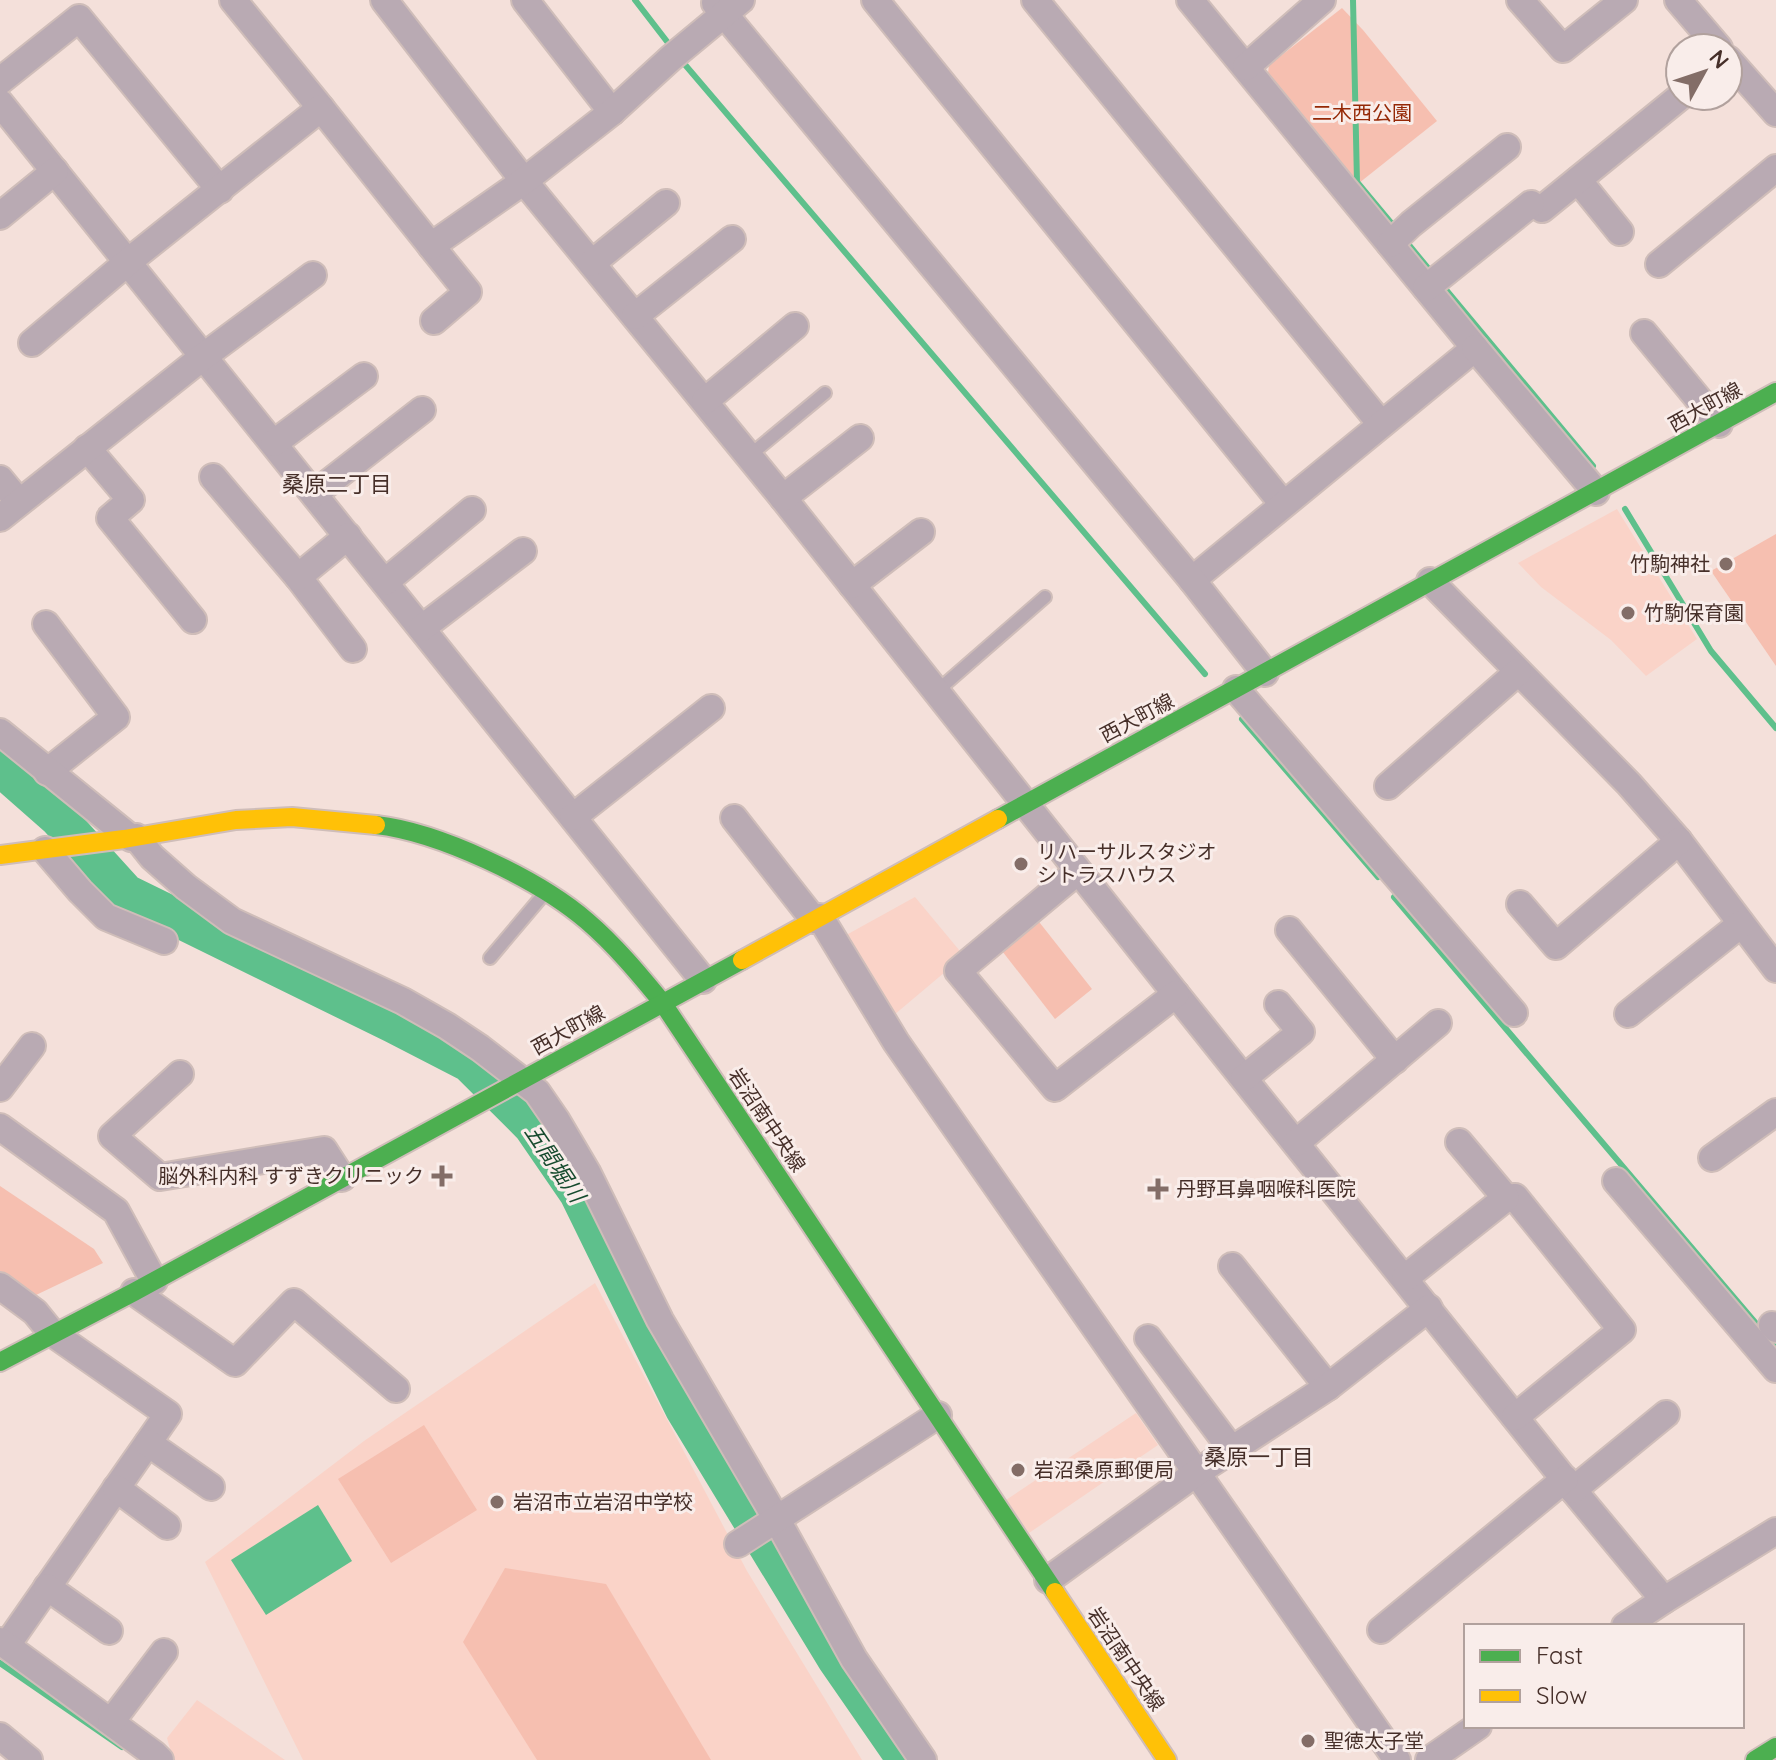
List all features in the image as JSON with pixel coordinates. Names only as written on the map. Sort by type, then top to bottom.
[{"type":"street","points":[[233,0],[468,292],[434,321]]},
{"type":"street","points":[[384,0],[524,181],[783,498],[1176,994],[1664,1600]]},
{"type":"street","points":[[525,0],[612,112]]},
{"type":"street","points":[[875,0],[1283,504]]},
{"type":"street","points":[[1035,0],[1381,424]]},
{"type":"street","points":[[1190,0],[1246,67],[1399,235],[1434,281],[1475,348],[1596,492]]},
{"type":"street","points":[[1246,67],[1322,0]]},
{"type":"street","points":[[1520,0],[1563,49],[1624,0]]},
{"type":"street","points":[[1678,0],[1705,32]]},
{"type":"street","points":[[431,246],[524,181],[612,112],[726,5],[1265,673]]},
{"type":"street","points":[[0,81],[79,18],[220,190]]},
{"type":"street","points":[[1744,75],[1774,106]]},
{"type":"street","points":[[0,103],[703,980]]},
{"type":"street","points":[[32,343],[129,261],[321,108]]},
{"type":"street","points":[[1434,281],[1578,180],[1664,110]]},
{"type":"street","points":[[1399,235],[1507,147]]},
{"type":"street","points":[[1659,264],[1776,168]]},
{"type":"street","points":[[0,216],[55,171]]},
{"type":"street","points":[[1578,180],[1620,232]]},
{"type":"street","points":[[592,263],[666,203]]},
{"type":"street","points":[[635,316],[732,239]]},
{"type":"street","points":[[0,479],[10,510],[204,356],[313,275]]},
{"type":"street","points":[[705,401],[795,326]]},
{"type":"street","points":[[1644,333],[1719,424]]},
{"type":"street","points":[[1192,580],[1475,348]]},
{"type":"street","points":[[274,443],[364,376]]},
{"type":"street","name":"西大町線","points":[[342,1178],[1776,392]]},
{"type":"street","points":[[314,494],[422,410]]},
{"type":"street","points":[[783,498],[860,438]]},
{"type":"street","points":[[87,448],[131,500],[110,518],[193,620]]},
{"type":"street","points":[[213,477],[298,577],[353,649]]},
{"type":"street","points":[[385,582],[472,510]]},
{"type":"street","points":[[852,585],[921,532]]},
{"type":"street","points":[[298,577],[348,536]]},
{"type":"street","points":[[422,628],[523,551]]},
{"type":"street","points":[[1430,581],[1629,784],[1679,841],[1776,969]]},
{"type":"street","points":[[46,624],[116,717],[47,772]]},
{"type":"street","points":[[1388,786],[1518,672]]},
{"type":"street","points":[[1236,689],[1514,1013]]},
{"type":"street","points":[[573,817],[711,708]]},
{"type":"street","points":[[0,732],[186,887],[232,921],[403,1001],[447,1026],[540,1096],[587,1172],[660,1320],[854,1659],[923,1760]]},
{"type":"street","name":"岩沼南中央線","points":[[52,849],[236,820],[292,817],[391,827],[500,866],[546,892],[586,920],[629,962],[662,1002],[1167,1760]]},
{"type":"street","points":[[734,818],[817,918],[896,1042],[1397,1760]]},
{"type":"street","points":[[1520,904],[1556,946],[1679,841]]},
{"type":"street","points":[[0,855],[52,849],[80,891],[106,917],[164,941]]},
{"type":"street","points":[[1078,871],[958,971],[1055,1088],[1176,994]]},
{"type":"street","points":[[1628,1014],[1741,924]]},
{"type":"street","points":[[1289,930],[1395,1060]]},
{"type":"street","points":[[1244,1078],[1301,1032],[1278,1004]]},
{"type":"street","points":[[1296,1143],[1438,1023]]},
{"type":"street","points":[[0,1088],[32,1046]]},
{"type":"street","points":[[0,1362],[342,1178],[324,1150],[160,1177],[112,1136],[180,1074]]},
{"type":"street","points":[[1712,1158],[1776,1112]]},
{"type":"street","points":[[0,1127],[116,1211],[144,1287],[235,1363],[294,1302],[396,1389]]},
{"type":"street","points":[[1459,1142],[1506,1198]]},
{"type":"street","points":[[1616,1181],[1776,1369]]},
{"type":"street","points":[[1405,1278],[1506,1198],[1515,1197],[1622,1330],[1515,1417]]},
{"type":"street","points":[[1232,1266],[1328,1387]]},
{"type":"street","points":[[0,1286],[35,1312],[52,1333],[168,1414],[47,1587],[3,1643],[160,1760]]},
{"type":"street","points":[[1048,1580],[1196,1473],[1328,1387],[1429,1308]]},
{"type":"street","points":[[1148,1338],[1232,1450]]},
{"type":"street","points":[[1381,1630],[1569,1484],[1666,1414]]},
{"type":"street","points":[[738,1544],[938,1415]]},
{"type":"street","points":[[148,1443],[211,1487]]},
{"type":"street","points":[[116,1488],[167,1526]]},
{"type":"street","points":[[1628,1624],[1776,1531]]},
{"type":"street","points":[[47,1587],[109,1631]]},
{"type":"street","points":[[111,1722],[164,1652]]},
{"type":"street","points":[[1429,1760],[1475,1728]]},
{"type":"street","points":[[0,1736],[29,1760]]},
{"type":"street","points":[[1755,1760],[1776,1747]]},
{"type":"lane","points":[[749,456],[825,393]]},
{"type":"lane","points":[[936,692],[1045,597]]},
{"type":"lane","points":[[490,958],[546,892]]},
{"type":"shaded area","name":"竹駒保育園","points":[[1617,509],[1697,639],[1646,676],[1611,640],[1541,587],[1518,563]]},
{"type":"shaded area","points":[[915,897],[964,956],[888,1020],[839,939]]},
{"type":"shaded area","name":"岩沼市立岩沼中学校","points":[[595,1283],[747,1571],[862,1760],[303,1760],[205,1562],[364,1441]]},
{"type":"shaded area","points":[[1136,1413],[1158,1445],[1029,1533],[1006,1500]]},
{"type":"shaded area","points":[[318,1505],[352,1561],[266,1615],[231,1560]]},
{"type":"shaded area","points":[[197,1700],[285,1760],[173,1760],[167,1738]]},
{"type":"green space","name":"二木西公園","points":[[1342,8],[1437,121],[1354,187],[1267,81],[1269,65]]},
{"type":"green space","points":[[1776,534],[1776,666],[1711,571]]},
{"type":"green space","points":[[1036,918],[1092,989],[1055,1019],[999,947]]},
{"type":"green space","points":[[0,1186],[94,1249],[103,1263],[36,1295],[0,1271]]},
{"type":"green space","points":[[424,1425],[477,1510],[391,1563],[338,1479]]},
{"type":"green space","points":[[505,1568],[606,1584],[711,1760],[537,1760],[463,1642]]},
{"type":"waterway","points":[[635,0],[672,48]]},
{"type":"waterway","points":[[1353,0],[1357,182],[1397,230]]},
{"type":"waterway","points":[[681,60],[1205,674]]},
{"type":"waterway","points":[[1404,239],[1432,273]]},
{"type":"waterway","points":[[1442,285],[1593,466]]},
{"type":"waterway","points":[[1625,509],[1711,651],[1776,728]]},
{"type":"waterway","points":[[1242,719],[1378,877]]},
{"type":"waterway","name":"五間堀川","points":[[0,767],[58,818],[126,893],[469,1063],[532,1126],[578,1193],[684,1409],[836,1659],[906,1760]]},
{"type":"waterway","points":[[1394,897],[1776,1347]]},
{"type":"waterway","points":[[0,1663],[122,1747]]},
{"type":"traffic: fast","points":[[998,819],[1776,392]]},
{"type":"traffic: fast","points":[[376,825],[401,829],[458,847],[515,874],[587,921],[626,960],[662,1002],[1055,1592]]},
{"type":"traffic: fast","points":[[0,1362],[742,960]]},
{"type":"traffic: fast","points":[[1755,1760],[1776,1747]]},
{"type":"traffic: slow","points":[[0,855],[236,820],[292,817],[376,825]]},
{"type":"traffic: slow","points":[[742,960],[998,819]]},
{"type":"traffic: slow","points":[[1055,1592],[1167,1760]]},
{"type":"place","name":"竹駒神社","points":[[1726,564]]},
{"type":"place","name":"竹駒保育園","points":[[1628,613]]},
{"type":"place","name":"リハーサルスタジオ シトラスハウス","points":[[1021,864]]},
{"type":"place","name":"脳外科内科 すずきクリニック","points":[[442,1176]]},
{"type":"place","name":"丹野耳鼻咽喉科医院","points":[[1158,1189]]},
{"type":"place","name":"岩沼桑原郵便局","points":[[1018,1470]]},
{"type":"place","name":"岩沼市立岩沼中学校","points":[[497,1502]]},
{"type":"place","name":"聖徳太子堂","points":[[1308,1741]]},
{"type":"district","name":"桑原二丁目","points":[[337,484]]},
{"type":"district","name":"桑原一丁目","points":[[1259,1457]]}]
